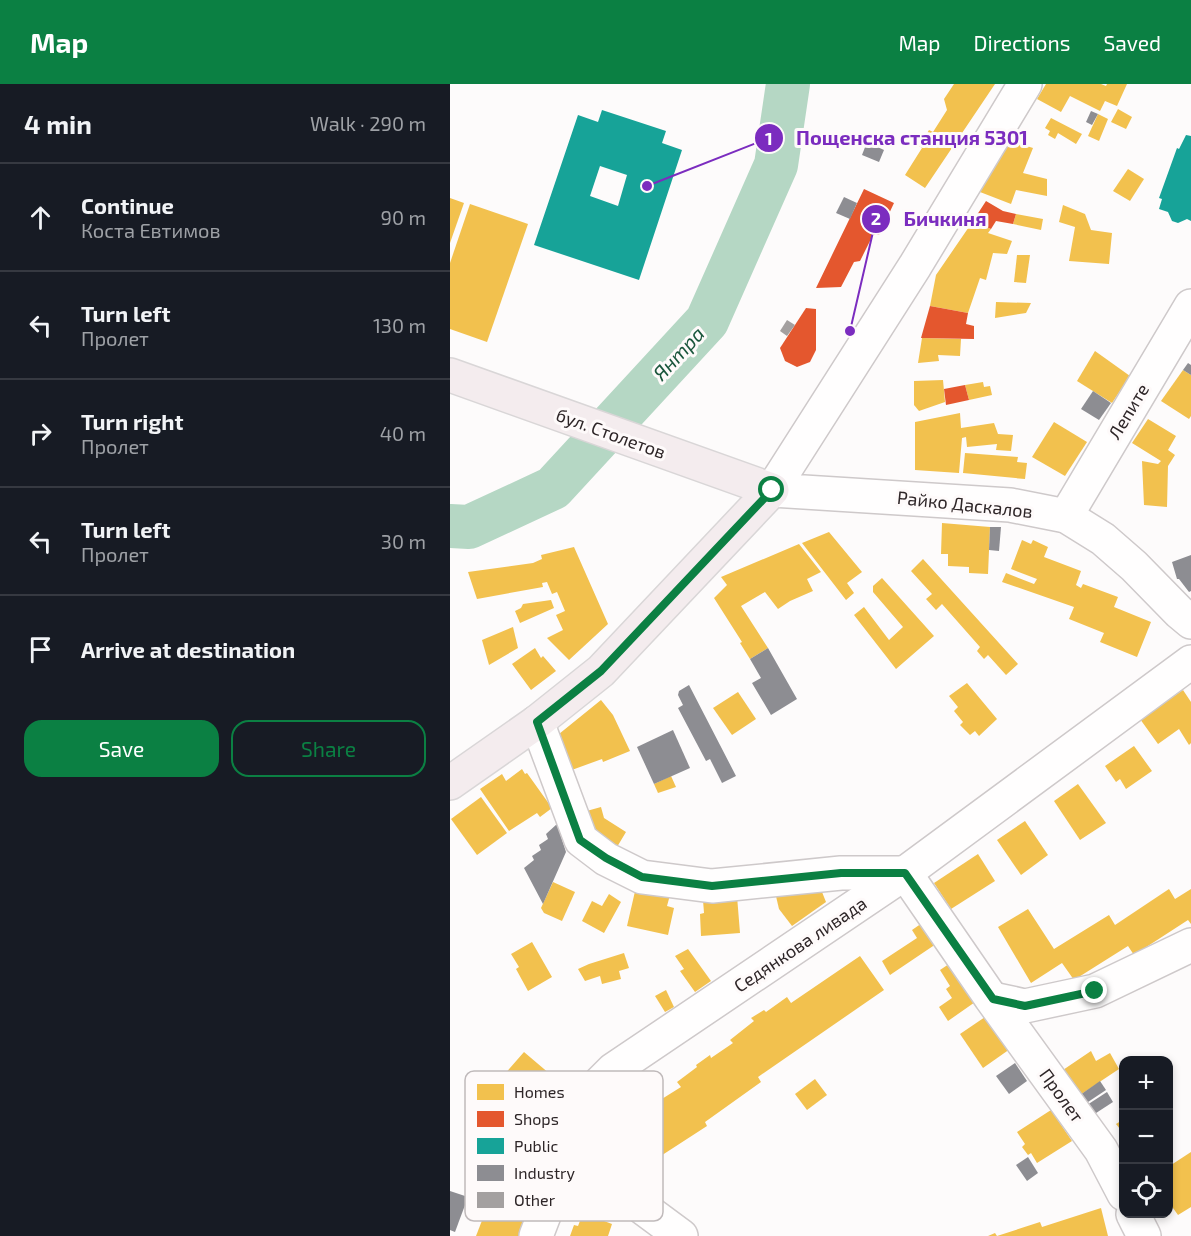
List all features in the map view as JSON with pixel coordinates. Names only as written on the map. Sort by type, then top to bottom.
[{"type":"main road","name":"бул. Столетов","points":[[450,375],[772,490]]},
{"type":"main road","points":[[450,783],[537,722],[601,671],[772,490]]},
{"type":"street","points":[[772,490],[915,266],[1025,84]]},
{"type":"street","name":"Лепите","points":[[1066,516],[1191,306]]},
{"type":"street","name":"Райко Даскалов","points":[[772,490],[1010,504],[1066,516],[1103,539],[1127,559],[1191,622]]},
{"type":"street","name":"Седянкова ливада","points":[[612,1071],[905,873],[1191,662]]},
{"type":"street","points":[[537,722],[580,840],[606,858],[642,877],[712,886],[841,873],[905,873]]},
{"type":"street","name":"Пролет","points":[[905,873],[1101,1150],[1119,1184]]},
{"type":"street","points":[[993,999],[1025,1006],[1095,991],[1191,945]]},
{"type":"street","points":[[1135,1218],[1144,1236]]},
{"type":"street","name":"Седянкова ливада","points":[[536,1236],[542,1221]]},
{"type":"street","points":[[661,1221],[681,1236]]},
{"type":"building: Homes","points":[[954,84],[995,84],[925,188],[905,175],[922,148],[919,146],[929,130],[933,132],[947,110],[944,99]]},
{"type":"building: Homes","points":[[1046,84],[1101,84],[1106,86],[1107,84],[1127,84],[1117,106],[1105,101],[1100,111],[1070,96],[1061,112],[1037,99]]},
{"type":"building: Homes","points":[[1118,109],[1132,117],[1126,129],[1111,122]]},
{"type":"building: Homes","points":[[1098,114],[1108,119],[1099,141],[1088,136]]},
{"type":"building: Homes","points":[[1051,118],[1082,134],[1076,144],[1058,133],[1055,139],[1048,135],[1050,131],[1045,128]]},
{"type":"building: Homes","points":[[1005,139],[1033,148],[1023,173],[1047,179],[1047,196],[1016,190],[1011,204],[980,192],[978,188]]},
{"type":"building: Homes","points":[[1128,169],[1144,179],[1130,201],[1113,191]]},
{"type":"building: Homes","points":[[450,198],[464,203],[450,243]]},
{"type":"building: Homes","points":[[470,204],[528,224],[487,342],[450,329],[450,263]]},
{"type":"building: Homes","points":[[1063,205],[1085,214],[1091,230],[1112,233],[1109,264],[1069,261],[1075,227],[1059,222]]},
{"type":"building: Homes","points":[[1016,214],[1043,219],[1041,230],[1013,224]]},
{"type":"building: Homes","points":[[973,221],[991,229],[988,233],[1012,241],[1007,254],[993,253],[986,280],[980,278],[968,313],[930,306],[936,275]]},
{"type":"building: Homes","points":[[1017,255],[1030,255],[1026,283],[1014,282]]},
{"type":"building: Homes","points":[[996,302],[1031,303],[1026,313],[995,318]]},
{"type":"building: Homes","points":[[922,338],[961,339],[960,356],[938,355],[939,361],[918,363]]},
{"type":"building: Homes","points":[[1095,351],[1130,376],[1112,403],[1077,381]]},
{"type":"building: Homes","points":[[1183,370],[1191,375],[1191,416],[1189,419],[1161,401]]},
{"type":"building: Homes","points":[[943,380],[945,402],[919,411],[914,405],[914,381]]},
{"type":"building: Homes","points":[[983,382],[984,387],[990,386],[992,395],[969,400],[965,385]]},
{"type":"building: Homes","points":[[960,413],[961,428],[994,423],[998,434],[1013,435],[1011,451],[996,450],[997,444],[967,447],[966,437],[962,438],[959,473],[915,470],[915,422]]},
{"type":"building: Homes","points":[[1148,419],[1176,436],[1168,450],[1175,455],[1168,466],[1167,507],[1144,505],[1142,461],[1158,464],[1161,461],[1132,443]]},
{"type":"building: Homes","points":[[1054,422],[1087,442],[1065,476],[1032,457]]},
{"type":"building: Homes","points":[[965,453],[1018,457],[1017,462],[1027,463],[1025,479],[963,473]]},
{"type":"building: Homes","points":[[942,523],[990,527],[988,574],[969,573],[969,567],[948,566],[948,554],[941,554]]},
{"type":"building: Homes","points":[[829,532],[862,572],[847,583],[854,593],[846,600],[802,543]]},
{"type":"building: Homes","points":[[1022,540],[1031,544],[1033,540],[1048,547],[1044,557],[1081,571],[1076,585],[1081,588],[1083,584],[1118,597],[1114,607],[1151,622],[1137,657],[1100,642],[1104,633],[1069,619],[1074,607],[1002,582],[1006,573],[1034,584],[1037,579],[1011,569]]},
{"type":"building: Homes","points":[[799,544],[821,572],[807,579],[813,591],[778,609],[765,592],[741,606],[768,648],[750,659],[714,598],[727,585],[721,577]]},
{"type":"building: Homes","points":[[574,547],[608,624],[569,660],[547,638],[563,630],[556,615],[565,611],[557,592],[552,594],[547,582],[542,583],[543,587],[477,599],[468,572],[533,563],[542,559],[541,555]]},
{"type":"building: Homes","points":[[923,559],[1018,664],[1006,675],[988,655],[984,659],[977,651],[980,647],[942,604],[936,610],[926,599],[932,594],[911,571]]},
{"type":"building: Homes","points":[[882,578],[934,636],[896,669],[854,615],[864,607],[889,640],[903,627],[873,592],[873,586]]},
{"type":"building: Homes","points":[[551,600],[554,608],[520,623],[515,611],[523,604]]},
{"type":"building: Homes","points":[[513,627],[518,648],[489,665],[482,640]]},
{"type":"building: Homes","points":[[535,648],[541,658],[543,656],[556,671],[531,690],[512,664]]},
{"type":"building: Homes","points":[[967,683],[997,719],[979,736],[975,731],[970,735],[960,725],[963,722],[954,711],[958,707],[949,696]]},
{"type":"building: Homes","points":[[1183,690],[1191,702],[1191,743],[1189,745],[1179,729],[1158,744],[1140,719]]},
{"type":"building: Homes","points":[[738,692],[756,719],[732,735],[713,708]]},
{"type":"building: Homes","points":[[601,700],[613,715],[630,751],[603,762],[602,759],[569,771],[559,734]]},
{"type":"building: Homes","points":[[1134,746],[1152,771],[1126,789],[1120,779],[1116,782],[1105,766]]},
{"type":"building: Homes","points":[[522,769],[552,808],[540,817],[537,813],[509,831],[480,789],[502,774],[506,781]]},
{"type":"building: Homes","points":[[671,776],[676,787],[658,793],[654,784]]},
{"type":"building: Homes","points":[[1078,784],[1106,823],[1080,840],[1054,801]]},
{"type":"building: Homes","points":[[481,797],[507,833],[477,855],[451,819]]},
{"type":"building: Homes","points":[[601,807],[604,818],[626,832],[617,847],[589,830],[583,812]]},
{"type":"building: Homes","points":[[1025,821],[1048,855],[1021,875],[997,840]]},
{"type":"building: Homes","points":[[978,854],[995,881],[951,909],[934,883]]},
{"type":"building: Homes","points":[[553,882],[575,892],[562,921],[544,913],[541,908]]},
{"type":"building: Homes","points":[[636,887],[670,895],[667,906],[674,908],[668,935],[627,926]]},
{"type":"building: Homes","points":[[820,887],[826,902],[792,926],[779,909],[775,892]]},
{"type":"building: Homes","points":[[1169,889],[1175,899],[1191,889],[1191,924],[1188,920],[1134,955],[1128,946],[1074,980],[1062,963],[1031,983],[998,927],[1028,909],[1054,949],[1109,915],[1115,925]]},
{"type":"building: Homes","points":[[609,894],[621,902],[604,933],[582,921],[592,901],[602,906]]},
{"type":"building: Homes","points":[[737,896],[740,933],[701,936],[700,914],[704,913],[703,900]]},
{"type":"building: Homes","points":[[925,921],[939,942],[890,975],[882,961],[917,938],[912,930]]},
{"type":"building: Homes","points":[[532,942],[552,977],[528,991],[516,969],[519,967],[511,954]]},
{"type":"building: Homes","points":[[688,949],[711,981],[695,992],[680,971],[684,969],[675,956]]},
{"type":"building: Homes","points":[[624,953],[629,968],[619,971],[621,979],[602,984],[600,976],[585,981],[578,969],[589,964]]},
{"type":"building: Homes","points":[[860,956],[884,990],[758,1077],[761,1082],[705,1122],[707,1126],[663,1155],[663,1098],[681,1087],[677,1082],[697,1067],[696,1065],[733,1043],[730,1040],[754,1021],[751,1018],[764,1010],[766,1012],[787,997],[791,1003]]},
{"type":"building: Homes","points":[[952,962],[978,1000],[948,1021],[939,1007],[952,998],[946,989],[950,986],[940,970]]},
{"type":"building: Homes","points":[[666,990],[674,1007],[665,1012],[655,996]]},
{"type":"building: Homes","points":[[988,1015],[1010,1049],[983,1068],[960,1034]]},
{"type":"building: Homes","points":[[1091,1051],[1096,1061],[1110,1053],[1119,1069],[1077,1097],[1060,1072]]},
{"type":"building: Homes","points":[[524,1052],[546,1071],[507,1071]]},
{"type":"building: Homes","points":[[815,1079],[827,1095],[807,1110],[795,1094]]},
{"type":"building: Homes","points":[[1051,1110],[1072,1141],[1037,1163],[1031,1153],[1028,1155],[1022,1147],[1025,1144],[1017,1132]]},
{"type":"building: Homes","points":[[1191,1152],[1191,1207],[1178,1215],[1173,1208],[1173,1164]]},
{"type":"building: Homes","points":[[1101,1208],[1108,1236],[997,1236],[1040,1222],[1042,1227]]},
{"type":"building: Homes","points":[[482,1221],[525,1221],[520,1236],[476,1236]]},
{"type":"building: Homes","points":[[580,1221],[604,1221],[612,1224],[608,1236],[570,1236],[574,1225],[578,1226]]},
{"type":"building: Shops","points":[[864,189],[894,203],[879,235],[873,235],[860,261],[854,262],[841,287],[816,288]]},
{"type":"building: Shops","points":[[986,201],[1003,211],[1016,214],[1013,224],[996,221],[991,229],[973,221]]},
{"type":"building: Shops","points":[[930,306],[968,313],[966,324],[974,326],[974,339],[921,338]]},
{"type":"building: Shops","points":[[806,308],[816,309],[816,350],[810,362],[797,367],[785,361],[780,348]]},
{"type":"building: Shops","points":[[965,385],[969,400],[946,405],[944,389]]},
{"type":"building: Public","points":[[602,110],[666,131],[662,143],[682,150],[639,280],[534,245],[578,115],[598,122]],"holes":[[[600,166],[627,175],[618,206],[590,196]]]},
{"type":"building: Public","points":[[1186,135],[1191,136],[1191,221],[1187,219],[1178,223],[1172,221],[1168,212],[1159,209],[1162,199],[1159,198],[1177,148],[1179,149]]},
{"type":"building: Industry","points":[[1091,111],[1098,114],[1092,125],[1086,122]]},
{"type":"building: Industry","points":[[867,142],[884,150],[879,162],[862,155]]},
{"type":"building: Industry","points":[[844,197],[857,203],[850,219],[836,213]]},
{"type":"building: Industry","points":[[1188,363],[1191,365],[1191,375],[1183,370]]},
{"type":"building: Industry","points":[[1093,391],[1111,403],[1099,420],[1081,409]]},
{"type":"building: Industry","points":[[990,527],[1001,527],[999,551],[989,550]]},
{"type":"building: Industry","points":[[1191,555],[1191,591],[1189,592],[1177,579],[1172,562]]},
{"type":"building: Industry","points":[[768,648],[797,699],[771,715],[752,683],[761,678],[750,659]]},
{"type":"building: Industry","points":[[689,685],[736,776],[722,783],[710,759],[706,761],[678,708],[683,705],[678,695],[679,691]]},
{"type":"building: Industry","points":[[673,730],[690,768],[654,784],[637,747]]},
{"type":"building: Industry","points":[[557,824],[566,852],[543,904],[524,868],[534,860],[532,856],[541,850],[539,845],[548,839],[546,834]]},
{"type":"building: Industry","points":[[1015,1063],[1027,1081],[1009,1094],[996,1076]]},
{"type":"building: Industry","points":[[1100,1081],[1106,1090],[1085,1104],[1080,1095]]},
{"type":"building: Industry","points":[[1107,1092],[1113,1102],[1093,1115],[1087,1105]]},
{"type":"building: Industry","points":[[1028,1157],[1038,1173],[1027,1181],[1016,1165]]},
{"type":"building: Industry","points":[[450,1191],[465,1196],[465,1205],[455,1232],[450,1230]]},
{"type":"building: Other","points":[[787,320],[795,325],[787,336],[780,331]]},
{"type":"waterway","name":"Янтра","points":[[450,526],[469,527],[553,488],[707,321],[776,165],[788,84]]},
{"type":"place","name":"Пощенска станция 5301","points":[[647,186]]},
{"type":"place","name":"Бичкиня","points":[[850,331]]},
{"type":"route","points":[[772,490],[601,671],[537,722],[580,840],[606,858],[642,877],[712,886],[841,873],[905,873],[993,999],[1025,1006],[1095,991]]}]
